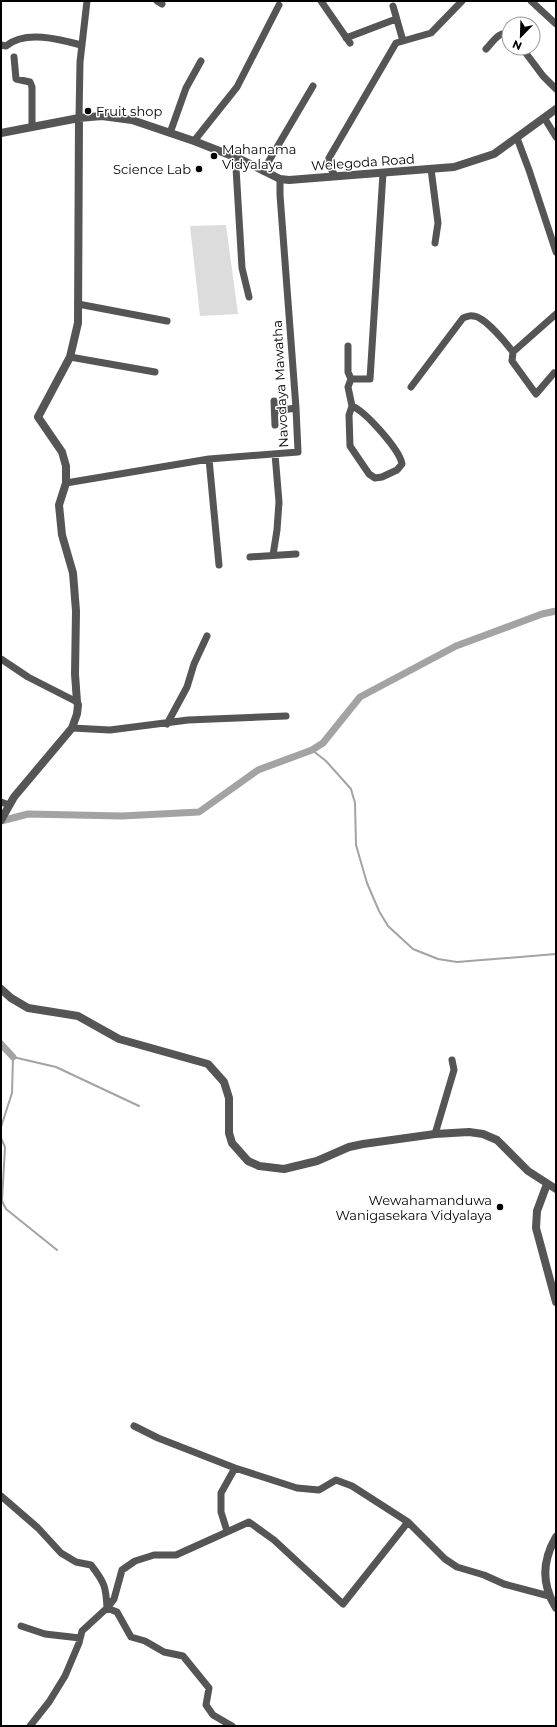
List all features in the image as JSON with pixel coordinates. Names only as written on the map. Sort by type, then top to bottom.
[{"type":"street","points":[[1,820],[5,804],[14,797],[72,728],[77,714],[78,704],[74,674],[76,611],[73,573],[62,535],[59,505],[66,483],[66,466],[62,452],[38,417],[70,357],[78,323],[80,62],[87,1]]},
{"type":"street","points":[[321,1],[348,40],[396,19]]},
{"type":"street","points":[[335,176],[328,163],[329,158],[396,43],[431,33],[462,1]]},
{"type":"street","points":[[531,1],[556,24]]},
{"type":"street","points":[[194,141],[236,87],[279,5]]},
{"type":"street","points":[[393,6],[403,41]]},
{"type":"street","points":[[486,49],[501,33]]},
{"type":"street","points":[[1,45],[6,46],[12,40],[40,37],[81,45]]},
{"type":"street","points":[[528,56],[543,76],[556,89]]},
{"type":"street","points":[[14,57],[16,79],[30,82],[32,87],[32,127]]},
{"type":"street","points":[[170,133],[186,88],[201,61]]},
{"type":"street","points":[[263,171],[313,86]]},
{"type":"street","name":"Welegoda Road","points":[[1,133],[79,118],[102,116],[132,120],[194,141],[240,159],[280,179],[289,180],[454,167],[494,154],[556,109]]},
{"type":"street","points":[[544,119],[556,137]]},
{"type":"street","points":[[517,138],[556,252]]},
{"type":"street","points":[[240,159],[236,168],[239,242],[242,268],[249,297]]},
{"type":"street","points":[[431,169],[438,223],[435,242]]},
{"type":"street","points":[[351,379],[370,379],[382,173]]},
{"type":"street","name":"Navodaya Mawatha","points":[[66,483],[209,459],[298,452],[280,179]]},
{"type":"street","points":[[78,304],[167,321]]},
{"type":"street","points":[[554,373],[536,394],[512,361],[513,352],[556,314]]},
{"type":"street","points":[[411,387],[463,318],[472,315],[479,318],[513,352]]},
{"type":"street","points":[[348,346],[348,372],[351,379],[348,387],[352,406],[349,414],[350,446],[369,474],[375,478],[382,477],[397,470],[402,464],[401,459],[382,433],[358,408],[352,406]]},
{"type":"street","points":[[70,357],[155,372]]},
{"type":"street","points":[[274,400],[275,424]]},
{"type":"street","points":[[274,411],[296,408]]},
{"type":"street","points":[[273,555],[279,502],[275,454]]},
{"type":"street","points":[[209,459],[219,565]]},
{"type":"street","points":[[250,557],[296,554]]},
{"type":"street","points":[[168,724],[187,687],[194,664],[207,636]]},
{"type":"street","points":[[1,659],[28,677],[77,702]]},
{"type":"street","points":[[72,728],[110,730],[168,724],[188,720],[286,716]]},
{"type":"street","points":[[1,989],[11,998],[28,1008],[78,1016],[119,1039],[208,1064],[224,1082],[229,1098],[229,1133],[232,1143],[248,1161],[259,1166],[284,1168],[317,1161],[350,1147],[363,1144],[435,1134],[469,1132],[483,1134],[496,1140],[528,1171],[556,1189]]},
{"type":"street","points":[[435,1134],[454,1070],[452,1060]]},
{"type":"street","points":[[547,1184],[537,1211],[536,1228],[556,1302]]},
{"type":"street","points":[[134,1426],[158,1438],[235,1468],[297,1488],[319,1490],[336,1480],[352,1486],[408,1522],[446,1559],[457,1567],[484,1575],[554,1602]]},
{"type":"street","points":[[227,1531],[221,1512],[221,1493],[235,1468]]},
{"type":"street","points":[[1,1496],[38,1528],[61,1553],[76,1562],[91,1566],[103,1580],[107,1591],[107,1608]]},
{"type":"street","points":[[30,1726],[49,1702],[65,1676],[82,1632],[107,1608],[114,1599],[122,1570],[135,1561],[154,1555],[176,1555],[249,1522],[274,1540],[343,1604],[408,1522]]},
{"type":"street","points":[[554,1602],[544,1578],[548,1554],[556,1537]]},
{"type":"street","points":[[107,1608],[117,1612],[130,1637],[145,1641],[164,1652],[183,1656],[209,1688],[206,1704],[213,1714],[232,1726]]},
{"type":"street","points":[[21,1626],[45,1634],[80,1638]]},
{"type":"shaded area","points":[[226,225],[238,314],[200,316],[190,226]]},
{"type":"waterway","points":[[1,821],[28,814],[122,816],[199,812],[258,770],[312,750],[323,743],[360,697],[456,646],[542,614],[556,611]]},
{"type":"waterway","points":[[312,750],[326,761],[351,789],[355,803],[356,845],[367,883],[379,911],[388,926],[413,949],[438,959],[457,962],[556,954]]},
{"type":"waterway","points":[[1,1044],[13,1057]]},
{"type":"waterway","points":[[1,1127],[12,1093],[13,1057],[56,1067],[139,1106]]},
{"type":"waterway","points":[[1,1138],[5,1147],[2,1201],[6,1209],[57,1250]]},
{"type":"place","name":"Fruit shop","points":[[88,111]]},
{"type":"place","name":"Mahanama Vidyalaya","points":[[214,156]]},
{"type":"place","name":"Science Lab","points":[[199,169]]},
{"type":"place","name":"Wewahamanduwa Wanigasekara Vidyalaya","points":[[500,1207]]}]
